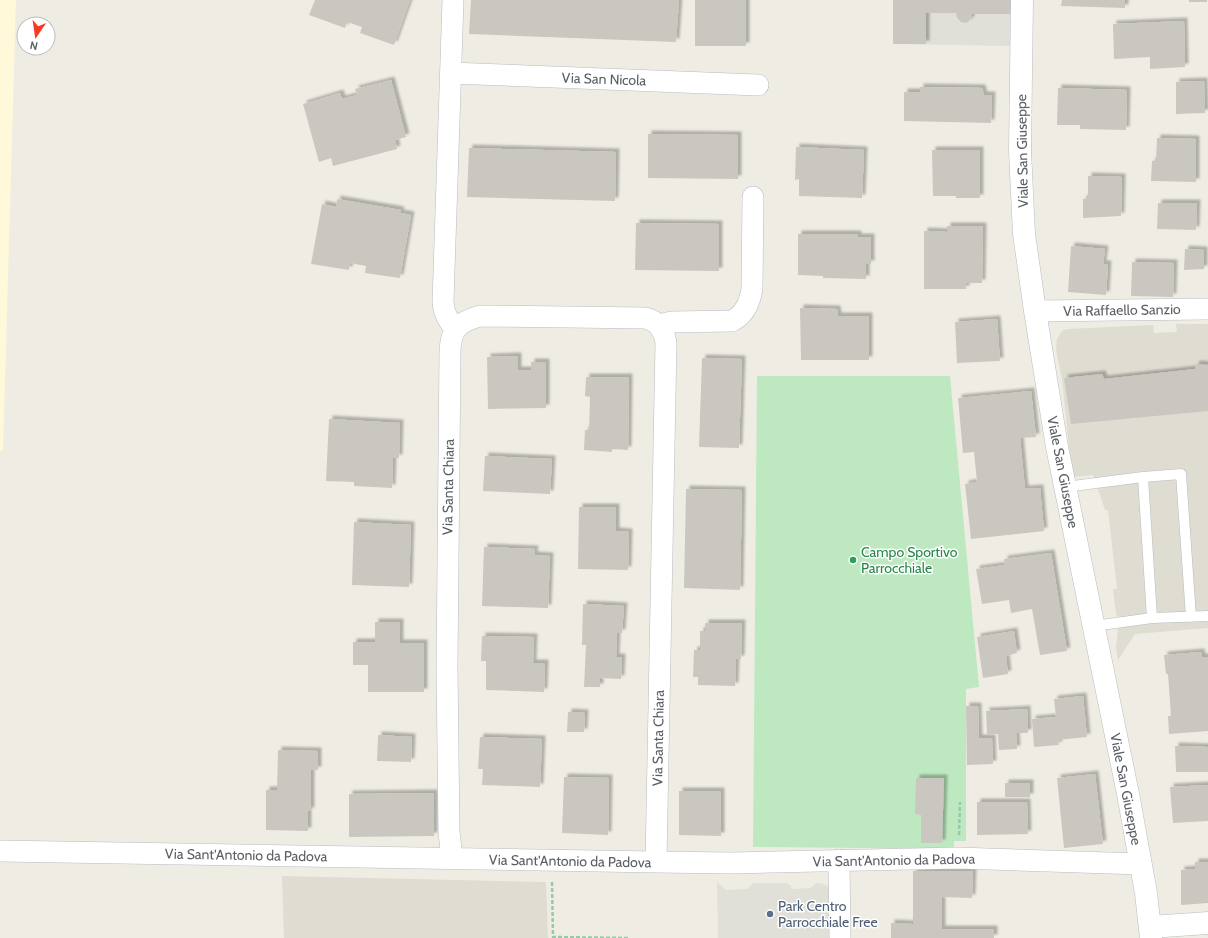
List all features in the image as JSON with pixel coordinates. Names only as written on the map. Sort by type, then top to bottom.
[{"type":"main road","name":"Viale San Giuseppe","points":[[1022,0],[1020,150],[1024,234],[1052,418],[1141,864],[1151,932]]},
{"type":"main road","points":[[1151,932],[1208,923]]},
{"type":"street","points":[[453,0],[443,311],[455,328],[468,319],[480,316],[645,318],[654,322],[661,328],[672,322],[732,321],[737,319],[745,310],[751,297],[753,197]]},
{"type":"street","name":"Via San Nicola","points":[[451,73],[758,85]]},
{"type":"street","name":"Via Raffaello Sanzio","points":[[1035,311],[1208,309]]},
{"type":"street","name":"Via Santa Chiara","points":[[452,858],[449,824],[447,651],[450,351],[452,336],[455,328]]},
{"type":"street","name":"Via Santa Chiara","points":[[656,862],[666,343],[661,328]]},
{"type":"street","name":"Via Sant'Antonio da Padova","points":[[0,851],[732,863],[958,858],[1141,864]]},
{"type":"street","points":[[839,860],[840,938]]},
{"type":"lane","points":[[1065,487],[1143,476],[1181,474],[1191,617]]},
{"type":"lane","points":[[1143,476],[1152,618]]},
{"type":"lane","points":[[1094,626],[1152,618],[1208,616]]},
{"type":"path","points":[[958,858],[960,802]]},
{"type":"path","points":[[552,879],[553,937],[629,938]]},
{"type":"shaded area","points":[[0,0],[16,0],[3,451],[0,451]]},
{"type":"shaded area","points":[[893,0],[1014,0],[1011,46],[893,44]]},
{"type":"shaded area","points":[[1176,324],[1208,324],[1208,628],[1135,634],[1118,660],[1116,648],[1119,617],[1116,614],[1113,589],[1117,589],[1108,510],[1105,510],[1093,475],[1072,477],[1062,379],[1056,350],[1057,339],[1062,331],[1067,329],[1153,325],[1154,333],[1177,332]]},
{"type":"shaded area","points":[[282,876],[546,882],[548,938],[284,938]]},
{"type":"shaded area","name":"Park Centro Parrocchiale Free","points":[[717,882],[726,890],[748,889],[753,883],[786,883],[791,886],[791,889],[811,888],[816,883],[823,884],[831,888],[836,938],[718,938]]},
{"type":"green space","name":"Campo Sportivo Parrocchiale","points":[[757,376],[950,376],[979,687],[966,689],[966,841],[954,841],[954,849],[753,847]]},
{"type":"building","points":[[315,0],[410,0],[394,45],[360,33],[362,27],[347,22],[345,28],[309,15]]},
{"type":"building","points":[[471,0],[679,0],[676,42],[469,34]]},
{"type":"building","points":[[695,0],[746,0],[746,46],[695,46]]},
{"type":"building","points":[[893,0],[1011,0],[1010,14],[972,14],[970,20],[966,23],[961,22],[957,18],[956,13],[926,13],[926,44],[893,44]]},
{"type":"building","points":[[1062,0],[1125,0],[1125,8],[1061,6]]},
{"type":"building","points":[[1189,0],[1207,0],[1207,2],[1189,2]]},
{"type":"building","points":[[1184,21],[1185,67],[1150,69],[1150,57],[1114,59],[1113,24]]},
{"type":"building","points":[[391,80],[406,137],[395,140],[397,149],[333,166],[331,158],[319,162],[303,104],[340,93],[342,99],[357,95],[355,89]]},
{"type":"building","points":[[1204,81],[1205,113],[1176,114],[1176,82]]},
{"type":"building","points":[[920,87],[982,88],[984,95],[992,95],[991,123],[904,121],[904,92],[920,92]]},
{"type":"building","points":[[1058,88],[1127,90],[1126,130],[1080,129],[1080,125],[1057,125]]},
{"type":"building","points":[[648,134],[738,135],[738,179],[648,178]]},
{"type":"building","points":[[1157,138],[1196,139],[1196,182],[1151,181],[1152,161],[1156,160]]},
{"type":"building","points":[[796,147],[864,150],[862,198],[799,196],[799,179],[795,180]]},
{"type":"building","points":[[469,148],[616,152],[615,201],[467,197]]},
{"type":"building","points":[[932,150],[980,150],[980,198],[933,196]]},
{"type":"building","points":[[1088,176],[1122,177],[1121,216],[1083,218],[1083,199],[1088,198]]},
{"type":"building","points":[[337,199],[401,210],[400,213],[411,215],[400,278],[365,273],[366,266],[350,263],[349,270],[311,264],[322,204],[336,207]]},
{"type":"building","points":[[1158,203],[1197,203],[1196,230],[1157,229]]},
{"type":"building","points":[[636,223],[719,224],[719,271],[635,270]]},
{"type":"building","points":[[947,226],[983,226],[982,283],[966,283],[966,289],[924,289],[924,231],[947,232]]},
{"type":"building","points":[[798,234],[858,234],[858,237],[871,237],[871,264],[866,264],[866,279],[823,278],[823,276],[798,275]]},
{"type":"building","points":[[1071,246],[1105,249],[1103,264],[1108,264],[1106,295],[1068,292]]},
{"type":"building","points":[[1185,249],[1204,250],[1204,269],[1184,270]]},
{"type":"building","points":[[1132,262],[1174,263],[1173,297],[1131,296]]},
{"type":"building","points":[[800,308],[837,309],[838,316],[869,316],[869,360],[801,360]]},
{"type":"building","points":[[997,319],[1000,361],[957,363],[955,322]]},
{"type":"building","points":[[518,356],[518,370],[531,370],[531,362],[546,362],[546,408],[488,409],[487,357]]},
{"type":"building","points":[[702,358],[742,359],[739,448],[699,447]]},
{"type":"building","points":[[1196,364],[1208,365],[1208,411],[1071,424],[1064,378],[1102,374],[1104,379],[1195,369]]},
{"type":"building","points":[[586,377],[629,377],[628,450],[612,449],[612,452],[584,450],[585,430],[589,430],[590,397],[585,396]]},
{"type":"building","points":[[1031,391],[1036,437],[1020,438],[1025,489],[1040,488],[1044,531],[971,539],[965,484],[977,482],[974,452],[963,453],[958,398]]},
{"type":"building","points":[[329,419],[400,423],[399,458],[393,458],[392,488],[354,486],[354,482],[326,481]]},
{"type":"building","points":[[485,456],[552,459],[550,494],[483,491]]},
{"type":"building","points":[[686,489],[742,490],[740,590],[684,588]]},
{"type":"building","points":[[579,507],[616,507],[616,531],[629,532],[628,570],[578,569]]},
{"type":"building","points":[[354,522],[411,525],[409,587],[352,585]]},
{"type":"building","points":[[484,547],[535,549],[534,555],[550,556],[548,608],[482,606]]},
{"type":"building","points":[[1051,553],[1067,651],[1040,655],[1032,609],[1011,613],[1009,600],[982,604],[976,569],[1005,565],[1004,559]]},
{"type":"building","points":[[583,604],[624,606],[622,633],[617,633],[616,657],[622,657],[621,679],[600,678],[600,687],[584,687],[586,645],[582,645]]},
{"type":"building","points":[[375,622],[400,622],[400,643],[424,643],[424,692],[368,692],[368,665],[353,665],[353,642],[375,642]]},
{"type":"building","points":[[705,623],[742,623],[741,659],[736,659],[735,686],[698,685],[698,677],[693,677],[694,650],[700,650],[700,631],[705,631]]},
{"type":"building","points":[[1014,631],[1017,653],[1006,656],[1008,674],[983,678],[977,637]]},
{"type":"building","points":[[482,636],[534,637],[533,663],[545,663],[544,692],[486,690],[486,661],[481,661]]},
{"type":"building","points":[[1201,652],[1202,657],[1208,657],[1208,731],[1169,734],[1168,716],[1171,716],[1168,674],[1166,674],[1164,655]]},
{"type":"building","points":[[1083,696],[1087,737],[1058,740],[1059,745],[1034,747],[1032,719],[1056,717],[1054,699]]},
{"type":"building","points":[[966,706],[978,706],[979,738],[992,738],[993,764],[967,765]]},
{"type":"building","points":[[1027,709],[1028,733],[1016,733],[1017,749],[999,750],[998,734],[987,734],[986,711]]},
{"type":"building","points":[[568,712],[585,713],[584,732],[567,732]]},
{"type":"building","points":[[378,735],[412,737],[411,762],[377,761]]},
{"type":"building","points":[[480,737],[542,739],[540,787],[482,785],[483,769],[478,769]]},
{"type":"building","points":[[1175,746],[1208,747],[1208,772],[1176,772]]},
{"type":"building","points":[[278,750],[318,751],[318,770],[311,770],[311,811],[308,811],[308,831],[266,830],[266,790],[277,790]]},
{"type":"building","points":[[1095,774],[1103,844],[1064,848],[1057,778]]},
{"type":"building","points":[[564,777],[609,778],[608,835],[562,833]]},
{"type":"building","points":[[916,778],[944,778],[942,843],[921,843],[921,815],[915,814]]},
{"type":"building","points":[[1005,783],[1030,783],[1030,797],[1005,797]]},
{"type":"building","points":[[1208,785],[1208,821],[1173,823],[1170,787]]},
{"type":"building","points":[[679,791],[721,791],[721,836],[679,835]]},
{"type":"building","points":[[434,793],[434,836],[349,837],[349,794]]},
{"type":"building","points":[[977,802],[1027,802],[1028,834],[977,835]]},
{"type":"building","points":[[1195,862],[1208,862],[1208,903],[1181,905],[1181,870],[1195,869]]},
{"type":"building","points":[[913,871],[973,871],[972,898],[942,897],[942,929],[994,929],[994,938],[891,938],[891,923],[913,924]]},
{"type":"place","name":"Campo Sportivo Parrocchiale","points":[[853,560]]},
{"type":"place","name":"Park Centro Parrocchiale Free","points":[[770,914]]}]
